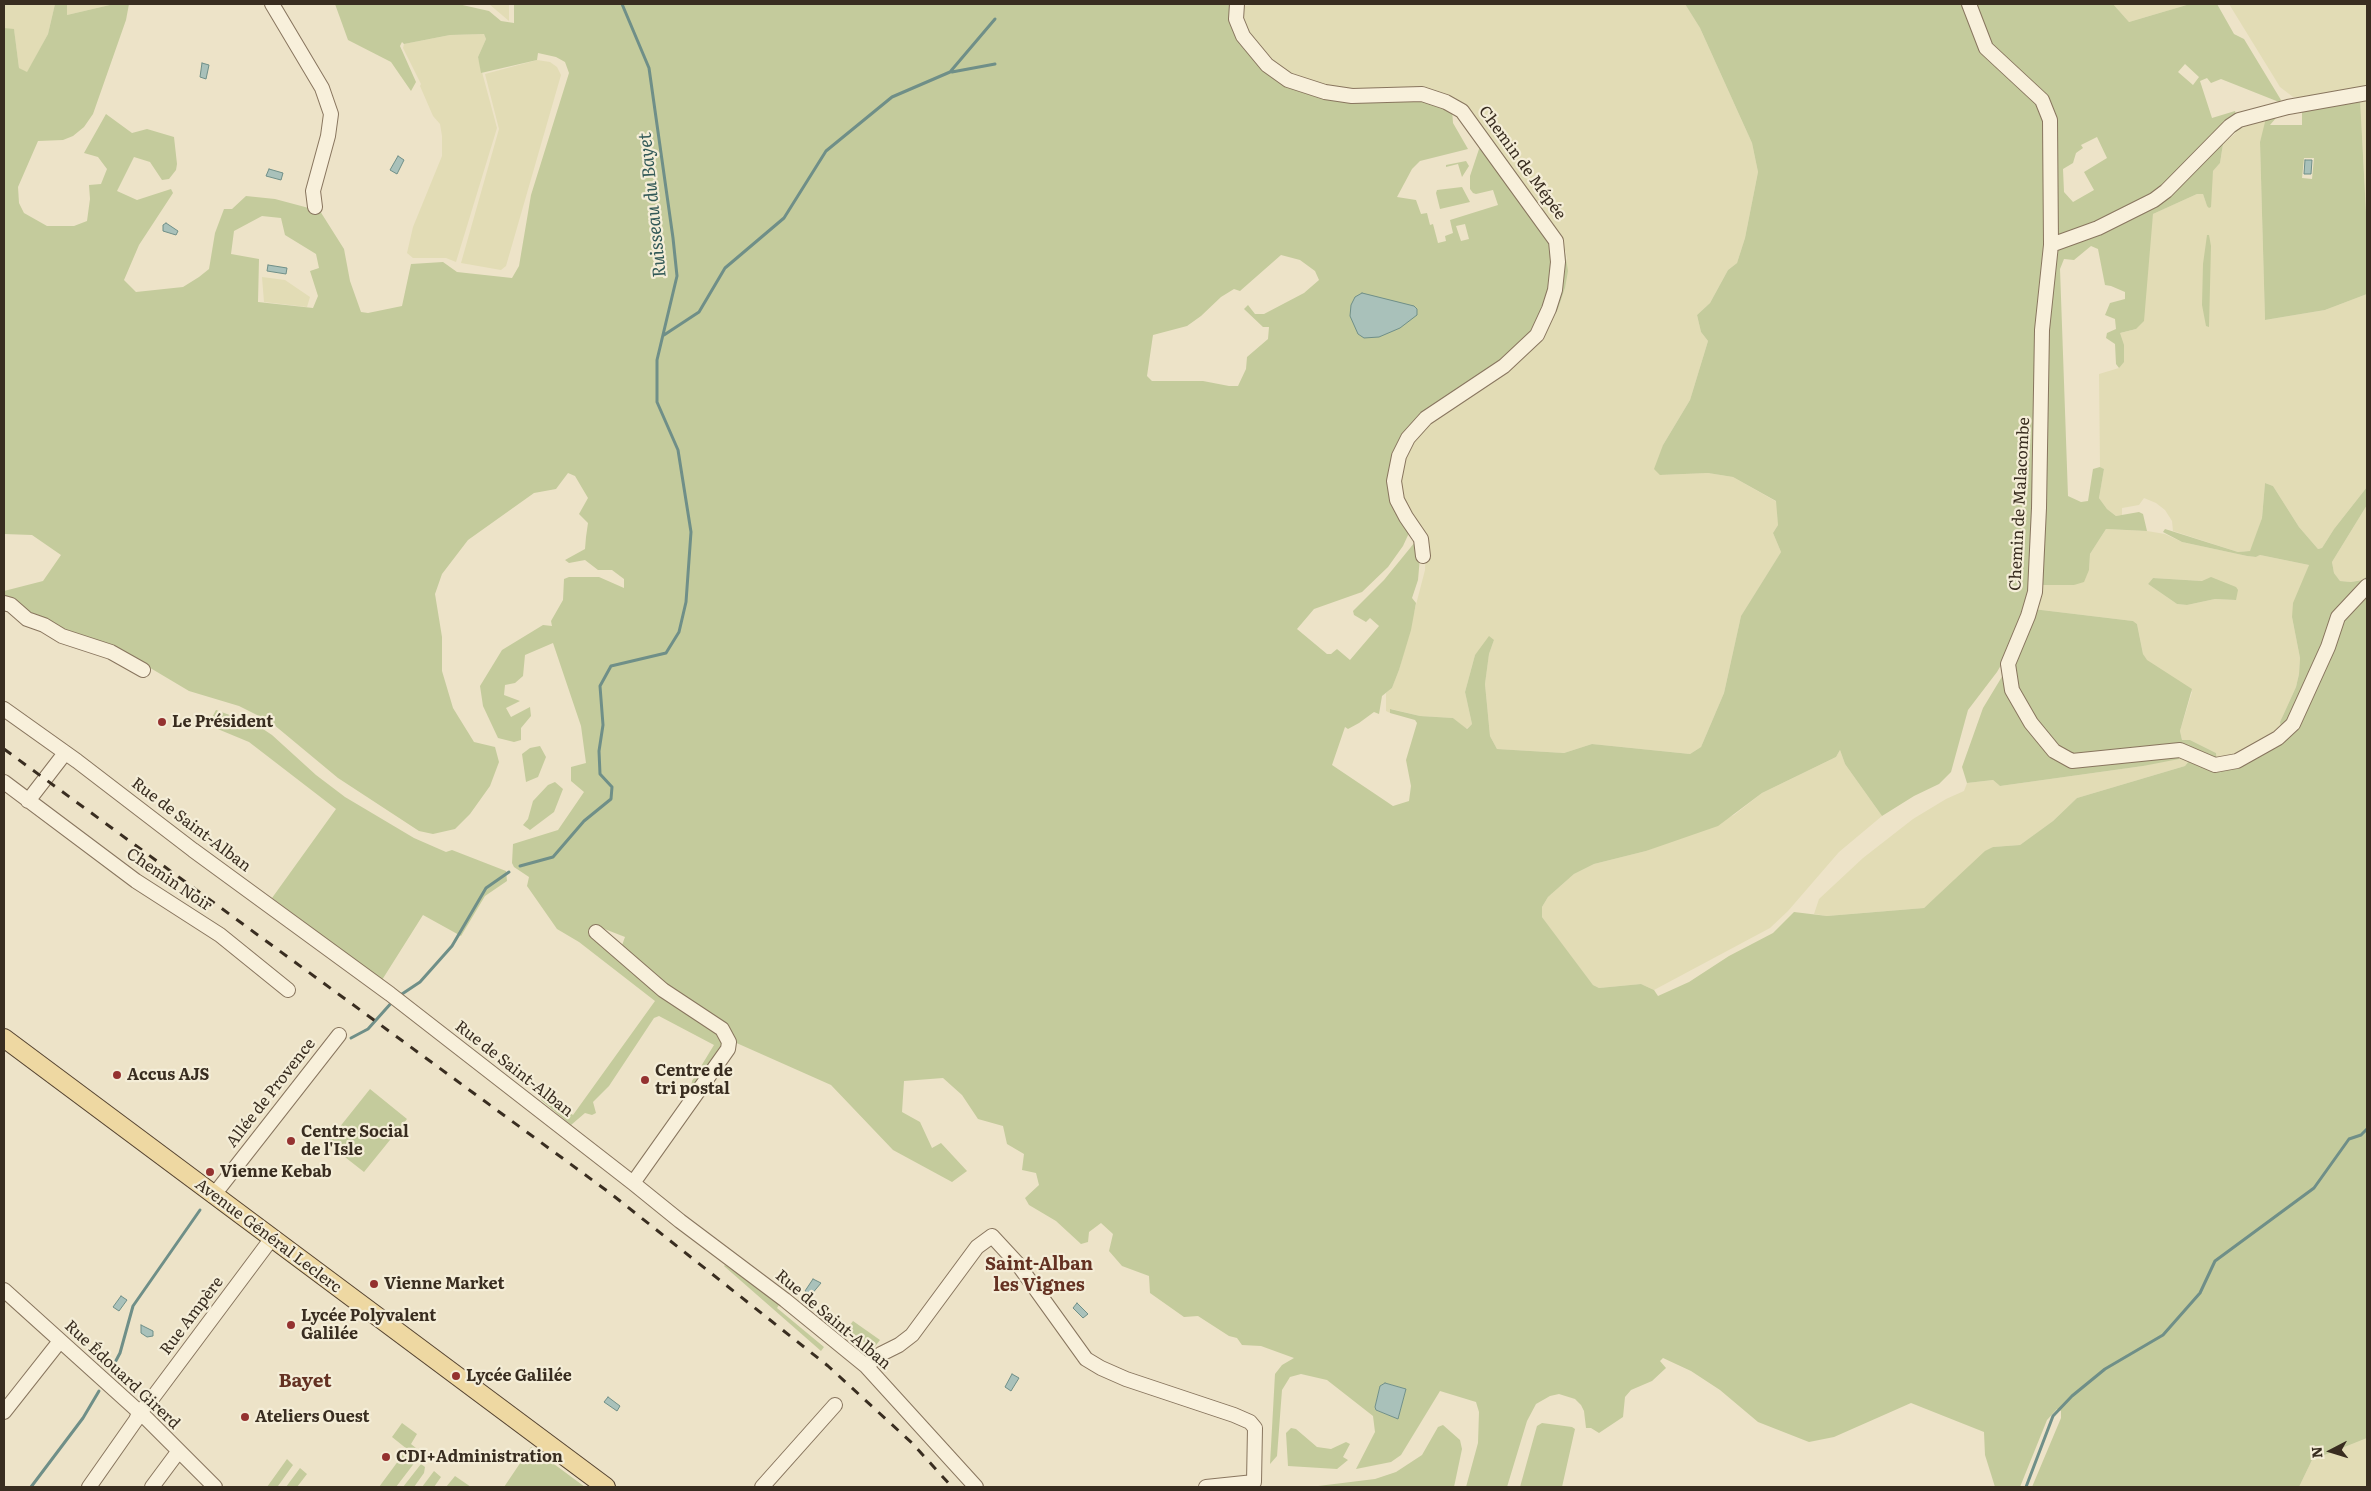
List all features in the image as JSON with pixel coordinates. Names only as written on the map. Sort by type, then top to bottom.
[{"type":"main road","name":"Avenue Général Leclerc","points":[[4,1038],[213,1196],[606,1487]]},
{"type":"street","points":[[272,4],[322,88],[331,114],[328,136],[313,191],[315,206]]},
{"type":"street","name":"Chemin de Mépée","points":[[1237,4],[1236,19],[1243,36],[1267,66],[1288,80],[1325,92],[1352,96],[1422,94],[1441,100],[1462,111],[1556,240],[1558,262],[1555,290],[1537,335],[1504,366],[1426,418],[1408,438],[1399,456],[1394,481],[1397,500],[1421,539],[1423,556]]},
{"type":"street","points":[[1970,4],[1986,48],[2042,100],[2048,112],[2051,244],[2098,228],[2154,200],[2166,191],[2230,126],[2239,120],[2288,107],[2367,93]]},
{"type":"street","name":"Chemin de Malacombe","points":[[2051,244],[2042,330],[2040,479],[2034,592],[2028,616],[2008,664],[2010,681],[2017,700],[2031,722],[2054,751],[2067,759],[2079,761],[2180,750],[2214,765],[2229,764],[2243,758],[2278,738],[2293,724],[2328,647],[2338,618],[2367,586]]},
{"type":"street","points":[[4,603],[11,605],[28,619],[44,625],[62,636],[111,652],[143,670]]},
{"type":"street","name":"Rue de Saint-Alban","points":[[4,709],[65,752],[207,860],[390,994],[711,1246],[785,1300],[866,1366],[976,1487]]},
{"type":"street","points":[[28,800],[65,752]]},
{"type":"street","name":"Chemin Noir","points":[[4,782],[136,880],[237,948],[288,990]]},
{"type":"street","points":[[596,932],[663,990],[722,1028],[729,1042],[728,1049],[633,1183]]},
{"type":"street","name":"Allée de Provence","points":[[213,1196],[339,1035]]},
{"type":"street","points":[[866,1366],[881,1354],[899,1345],[912,1335],[977,1246],[992,1236],[1017,1263],[1086,1359],[1119,1376],[1250,1422],[1255,1428],[1257,1435],[1254,1482],[1206,1487]]},
{"type":"street","name":"Rue Ampère","points":[[89,1487],[139,1413],[151,1400],[272,1238]]},
{"type":"street","name":"Rue Édouard Girerd","points":[[4,1290],[139,1413],[215,1487]]},
{"type":"street","points":[[4,1412],[60,1341]]},
{"type":"street","points":[[762,1487],[835,1405]]},
{"type":"street","points":[[152,1487],[178,1452]]},
{"type":"shaded area","points":[[4,4],[55,4],[48,34],[27,73],[19,68],[14,30],[4,28]]},
{"type":"shaded area","points":[[67,4],[114,4],[67,15]]},
{"type":"shaded area","points":[[489,4],[509,4],[509,21]]},
{"type":"shaded area","points":[[1263,4],[1685,4],[1700,28],[1752,143],[1758,172],[1745,238],[1737,263],[1728,270],[1710,303],[1697,315],[1701,332],[1708,341],[1690,400],[1663,445],[1660,475],[1708,473],[1733,477],[1777,502],[1778,525],[1773,533],[1781,552],[1741,616],[1724,693],[1701,747],[1690,754],[1592,744],[1564,753],[1497,749],[1490,736],[1485,684],[1489,654],[1494,640],[1475,655],[1465,692],[1472,724],[1466,729],[1453,718],[1420,716],[1391,709],[1390,713],[1386,711],[1386,693],[1392,688],[1399,670],[1425,570],[1426,539],[1400,495],[1401,462],[1421,429],[1511,368],[1532,348],[1558,309],[1565,288],[1567,258],[1564,246],[1466,107],[1336,91],[1278,69],[1252,41],[1242,16],[1242,6]]},
{"type":"shaded area","points":[[2113,4],[2190,4],[2129,22]]},
{"type":"shaded area","points":[[2229,4],[2367,4],[2367,87],[2301,98],[2293,97],[2280,87]]},
{"type":"shaded area","points":[[484,34],[486,39],[478,57],[497,128],[456,262],[446,258],[413,258],[407,253],[413,227],[442,156],[442,136],[440,124],[433,116],[420,86],[421,84],[403,48],[404,44],[450,35]]},
{"type":"shaded area","points":[[537,60],[550,62],[557,67],[561,75],[506,266],[501,270],[461,263],[499,129],[485,74]]},
{"type":"shaded area","points":[[2367,96],[2367,231],[2360,98]]},
{"type":"shaded area","points":[[2269,115],[2260,142],[2265,320],[2325,310],[2367,294],[2367,487],[2334,529],[2322,548],[2318,549],[2299,527],[2273,486],[2265,483],[2262,518],[2252,548],[2250,551],[2238,552],[2173,531],[2172,521],[2165,510],[2156,503],[2144,498],[2139,505],[2122,508],[2122,515],[2116,516],[2107,509],[2099,498],[2104,469],[2100,467],[2099,374],[2119,368],[2120,333],[2136,329],[2153,214],[2197,194],[2203,194],[2207,206],[2213,171],[2220,163],[2223,144],[2240,129]]},
{"type":"shaded area","points":[[262,277],[285,280],[310,297],[307,307],[264,302]]},
{"type":"shaded area","points":[[2367,505],[2367,576],[2363,580],[2340,581],[2334,573],[2332,562]]},
{"type":"shaded area","points":[[2106,529],[2147,531],[2165,534],[2182,542],[2247,556],[2256,557],[2260,555],[2309,565],[2292,617],[2300,658],[2299,674],[2296,687],[2280,722],[2281,728],[2238,758],[2217,760],[2216,753],[2190,740],[2182,740],[2180,731],[2192,692],[2146,660],[2137,624],[2133,621],[2033,609],[2040,585],[2074,585],[2089,570],[2090,554]],"holes":[[[2153,578],[2203,581],[2236,600],[2215,599],[2187,605],[2177,604],[2148,584]]]},
{"type":"shaded area","points":[[1840,750],[1845,764],[1882,816],[1839,852],[1788,911],[1770,928],[1654,990],[1641,984],[1599,988],[1593,985],[1542,917],[1542,907],[1548,897],[1574,874],[1594,864],[1646,851],[1734,815],[1762,793],[1836,757]]},
{"type":"shaded area","points":[[2179,753],[2189,761],[2185,766],[2077,798],[2053,821],[2020,845],[1993,847],[1924,908],[1827,916],[1814,914],[1819,899],[1863,858],[1913,819],[1946,799],[1964,791],[1967,783],[1993,780],[2000,786],[2143,766]]},
{"type":"shaded area","points":[[2367,1438],[2367,1487],[2299,1487],[2312,1460]]},
{"type":"green space","points":[[55,4],[67,4],[67,15],[114,4],[129,4],[126,20],[93,114],[84,127],[73,136],[63,140],[38,141],[18,187],[19,203],[24,213],[47,226],[74,226],[87,221],[90,199],[89,185],[101,184],[107,169],[98,157],[84,153],[106,114],[132,133],[147,129],[174,137],[177,164],[176,170],[169,179],[162,180],[150,162],[134,157],[117,191],[137,200],[171,189],[173,193],[139,245],[124,280],[136,292],[183,287],[209,269],[215,233],[224,209],[232,209],[246,196],[275,199],[320,211],[344,249],[350,281],[361,312],[368,313],[402,306],[411,264],[443,262],[457,272],[512,278],[519,266],[531,195],[569,73],[565,62],[556,57],[538,53],[537,60],[481,73],[478,57],[486,39],[484,34],[450,35],[404,44],[402,42],[400,46],[416,82],[411,91],[391,62],[348,40],[335,4],[458,4],[489,11],[501,21],[514,23],[514,4],[1231,4],[1234,28],[1239,38],[1263,66],[1288,84],[1330,98],[1374,99],[1408,97],[1426,99],[1452,109],[1453,123],[1468,149],[1420,161],[1412,169],[1397,197],[1416,200],[1421,214],[1427,213],[1430,225],[1433,224],[1438,243],[1446,241],[1445,236],[1453,233],[1450,220],[1498,205],[1493,190],[1476,194],[1470,189],[1470,176],[1479,149],[1483,146],[1551,238],[1553,244],[1560,237],[1564,246],[1568,271],[1558,309],[1550,323],[1541,320],[1527,343],[1518,352],[1427,412],[1416,421],[1396,448],[1389,471],[1391,493],[1400,515],[1409,527],[1409,533],[1403,546],[1388,567],[1362,592],[1314,609],[1297,629],[1327,654],[1331,654],[1337,649],[1350,660],[1379,626],[1370,618],[1366,622],[1354,615],[1353,611],[1384,580],[1415,542],[1418,543],[1420,557],[1418,580],[1412,598],[1416,603],[1411,630],[1399,670],[1392,688],[1382,696],[1379,714],[1374,712],[1348,729],[1345,727],[1332,765],[1393,806],[1409,801],[1411,786],[1406,760],[1417,723],[1415,720],[1390,713],[1390,709],[1420,716],[1453,718],[1467,729],[1472,724],[1465,692],[1475,655],[1489,636],[1494,640],[1489,654],[1485,684],[1490,736],[1497,749],[1564,753],[1592,744],[1690,754],[1701,747],[1724,693],[1741,616],[1781,552],[1773,533],[1778,525],[1776,501],[1733,477],[1708,473],[1660,475],[1654,469],[1663,445],[1690,400],[1708,341],[1701,332],[1697,315],[1710,303],[1728,270],[1737,263],[1745,238],[1758,172],[1752,143],[1700,28],[1685,4],[2113,4],[2129,22],[2190,4],[2217,4],[2234,34],[2244,39],[2281,100],[2279,102],[2221,79],[2211,83],[2207,78],[2200,81],[2212,118],[2235,111],[2237,117],[2174,178],[2177,182],[2232,128],[2251,119],[2252,121],[2230,136],[2223,144],[2220,163],[2213,171],[2211,207],[2207,206],[2203,194],[2197,194],[2153,214],[2144,321],[2136,329],[2120,333],[2124,345],[2124,362],[2119,368],[2116,364],[2115,344],[2106,338],[2107,333],[2116,329],[2115,319],[2105,315],[2110,303],[2125,299],[2125,292],[2105,285],[2098,249],[2091,246],[2074,260],[2064,259],[2060,269],[2068,496],[2081,502],[2088,501],[2093,469],[2100,467],[2104,469],[2099,498],[2107,509],[2116,516],[2139,512],[2143,514],[2147,531],[2106,529],[2090,554],[2089,570],[2084,582],[2074,585],[2040,585],[2035,582],[2011,648],[1997,672],[1968,710],[1951,772],[1939,784],[1914,796],[1882,816],[1845,764],[1840,750],[1836,757],[1762,793],[1718,826],[1646,851],[1594,864],[1574,874],[1548,897],[1542,907],[1542,917],[1593,985],[1599,988],[1641,984],[1654,990],[1658,996],[1689,982],[1729,956],[1773,933],[1794,912],[1827,916],[1924,908],[1985,851],[1993,847],[2020,845],[2053,821],[2077,798],[2185,766],[2189,761],[2195,761],[2222,770],[2235,766],[2285,740],[2288,735],[2281,728],[2280,722],[2296,687],[2300,658],[2292,617],[2293,603],[2309,565],[2260,555],[2256,557],[2247,556],[2182,542],[2163,532],[2165,529],[2238,552],[2250,551],[2262,518],[2265,483],[2273,486],[2299,527],[2318,549],[2322,548],[2334,529],[2367,487],[2367,505],[2332,562],[2334,573],[2340,581],[2363,580],[2367,576],[2367,1438],[2312,1460],[2299,1487],[2032,1487],[2061,1418],[2061,1411],[2057,1409],[2047,1420],[2020,1487],[1995,1487],[1985,1455],[1984,1432],[1911,1403],[1834,1437],[1809,1442],[1758,1422],[1720,1390],[1691,1371],[1663,1358],[1660,1361],[1666,1368],[1652,1381],[1631,1390],[1625,1397],[1623,1417],[1599,1433],[1591,1428],[1586,1428],[1584,1411],[1575,1399],[1559,1394],[1550,1396],[1536,1404],[1527,1421],[1507,1487],[1466,1487],[1478,1443],[1479,1412],[1476,1402],[1440,1391],[1401,1455],[1391,1462],[1356,1469],[1375,1432],[1373,1416],[1327,1380],[1301,1374],[1290,1377],[1282,1390],[1277,1456],[1270,1464],[1275,1374],[1282,1365],[1294,1358],[1261,1346],[1242,1345],[1237,1338],[1229,1336],[1198,1316],[1184,1317],[1150,1293],[1149,1276],[1122,1266],[1109,1251],[1113,1234],[1101,1223],[1089,1232],[1088,1242],[1081,1244],[1056,1221],[1029,1205],[1025,1198],[1039,1185],[1036,1173],[1022,1170],[1024,1154],[1007,1144],[1003,1126],[978,1119],[962,1095],[943,1078],[904,1081],[902,1112],[920,1122],[932,1148],[941,1143],[967,1171],[952,1182],[893,1150],[831,1085],[732,1041],[727,1030],[720,1023],[663,986],[621,948],[625,937],[597,926],[592,931],[662,993],[720,1029],[726,1044],[695,1088],[691,1087],[692,1081],[714,1045],[659,1016],[654,1018],[609,1086],[593,1102],[596,1113],[592,1115],[585,1113],[571,1125],[541,1100],[543,1094],[573,1115],[655,1001],[579,942],[557,929],[527,886],[529,877],[514,867],[512,863],[513,844],[558,830],[584,792],[571,781],[571,767],[586,763],[581,726],[553,643],[525,655],[523,676],[515,683],[505,685],[504,695],[520,701],[506,708],[511,717],[530,707],[531,716],[521,728],[521,740],[514,742],[498,738],[483,706],[480,686],[502,650],[543,625],[552,626],[551,621],[563,600],[564,579],[569,577],[599,577],[624,588],[624,579],[612,570],[598,570],[585,560],[569,563],[565,560],[585,549],[588,523],[579,514],[588,498],[575,476],[568,473],[556,489],[534,493],[468,540],[442,574],[435,594],[442,637],[442,671],[453,708],[474,742],[495,747],[499,762],[490,786],[470,814],[455,829],[433,834],[419,831],[338,778],[273,724],[261,717],[239,706],[189,691],[115,647],[70,636],[46,620],[4,599],[4,591],[43,581],[61,555],[32,535],[4,534],[4,28],[14,29],[19,68],[27,72],[48,34]],"holes":[[[2185,64],[2199,77],[2193,85],[2178,72]],[[2097,137],[2107,158],[2084,172],[2094,190],[2073,202],[2064,192],[2063,169],[2073,163],[2076,153],[2083,148],[2081,145]],[[2140,205],[2140,213],[2111,226],[2104,223]],[[262,216],[281,218],[285,235],[316,254],[319,268],[310,271],[318,296],[313,308],[258,302],[259,259],[231,254],[234,231]],[[1465,224],[1469,239],[1461,241],[1456,226]],[[1281,255],[1300,260],[1315,271],[1319,280],[1304,293],[1264,314],[1255,314],[1248,305],[1244,309],[1263,327],[1269,327],[1268,339],[1247,357],[1246,369],[1238,386],[1203,381],[1152,381],[1147,376],[1153,335],[1187,326],[1221,297],[1234,289],[1240,291]],[[1385,1383],[1406,1389],[1398,1419],[1376,1410],[1380,1386]]]},
{"type":"green space","points":[[2360,98],[2367,231],[2367,294],[2325,310],[2265,320],[2260,142],[2266,118],[2285,113],[2285,115],[2276,118],[2270,125],[2302,125],[2302,110]],"holes":[[[2304,158],[2314,158],[2312,179],[2302,178]]]},
{"type":"green space","points":[[1466,161],[1469,166],[1462,177],[1458,164],[1446,167],[1446,165]]},
{"type":"green space","points":[[1462,187],[1470,202],[1440,209],[1437,190]]},
{"type":"green space","points":[[2207,235],[2209,235],[2211,246],[2209,327],[2206,326],[2202,305],[2203,264]]},
{"type":"green space","points":[[2211,577],[2236,587],[2238,590],[2236,600],[2215,599],[2187,605],[2177,604],[2148,584],[2153,578],[2202,581]]},
{"type":"green space","points":[[2033,609],[2133,621],[2137,624],[2143,654],[2147,660],[2192,689],[2180,731],[2182,740],[2190,740],[2216,753],[2217,760],[2179,752],[2179,759],[2143,766],[2000,786],[1993,780],[1967,783],[1962,767],[1983,708],[2003,675],[2022,704],[2013,666]]},
{"type":"green space","points":[[216,710],[257,725],[272,735],[316,775],[345,797],[414,838],[446,852],[452,850],[506,871],[507,881],[485,896],[461,936],[423,915],[382,980],[272,898],[336,809],[249,742],[208,725]]},
{"type":"green space","points":[[540,746],[546,757],[538,777],[526,782],[522,754],[530,748]]},
{"type":"green space","points":[[555,782],[563,789],[554,812],[530,830],[523,825],[528,819],[533,801],[548,785]]},
{"type":"green space","points":[[370,1089],[407,1119],[364,1172],[327,1143]]},
{"type":"green space","points":[[724,1266],[780,1303],[777,1308],[824,1347],[821,1351]]},
{"type":"green space","points":[[853,1321],[880,1340],[873,1349],[847,1329]]},
{"type":"green space","points":[[402,1423],[417,1434],[411,1444],[422,1453],[396,1487],[379,1487],[407,1449],[392,1437]]},
{"type":"green space","points":[[1542,1423],[1575,1429],[1562,1487],[1520,1487],[1537,1426]]},
{"type":"green space","points":[[1443,1425],[1460,1440],[1462,1449],[1454,1487],[1310,1487],[1375,1479],[1396,1472],[1422,1455],[1438,1427]]},
{"type":"green space","points":[[1291,1428],[1296,1429],[1317,1447],[1331,1449],[1346,1442],[1350,1444],[1343,1457],[1348,1460],[1337,1469],[1288,1466],[1286,1433]]},
{"type":"green space","points":[[531,1447],[585,1487],[504,1487]]},
{"type":"green space","points":[[287,1459],[293,1465],[278,1486],[267,1487]]},
{"type":"green space","points":[[421,1464],[425,1467],[424,1473],[414,1487],[403,1487]]},
{"type":"green space","points":[[300,1468],[307,1474],[297,1487],[286,1487]]},
{"type":"green space","points":[[434,1471],[441,1477],[434,1487],[422,1487]]},
{"type":"green space","points":[[455,1476],[471,1487],[446,1487]]},
{"type":"water","points":[[202,63],[209,65],[206,79],[200,77]]},
{"type":"water","points":[[398,156],[404,160],[397,174],[390,170]]},
{"type":"water","points":[[2305,160],[2312,160],[2311,174],[2304,174]]},
{"type":"water","points":[[269,169],[283,173],[281,180],[266,176]]},
{"type":"water","points":[[166,223],[178,231],[176,235],[163,231],[163,225]]},
{"type":"water","points":[[268,265],[287,268],[286,274],[267,271]]},
{"type":"water","points":[[1362,293],[1414,306],[1417,309],[1417,315],[1400,328],[1379,337],[1364,338],[1358,334],[1350,316],[1351,305],[1355,297]]},
{"type":"water","points":[[813,1279],[821,1283],[811,1295],[805,1291]]},
{"type":"water","points":[[121,1296],[127,1300],[119,1311],[113,1307]]},
{"type":"water","points":[[1077,1303],[1088,1314],[1083,1318],[1073,1308]]},
{"type":"water","points":[[141,1325],[153,1331],[153,1336],[147,1337],[141,1333]]},
{"type":"water","points":[[1012,1374],[1019,1378],[1011,1391],[1005,1387]]},
{"type":"water","points":[[1385,1383],[1406,1389],[1398,1419],[1376,1410],[1380,1386]]},
{"type":"water","points":[[608,1397],[620,1406],[617,1411],[604,1402]]},
{"type":"waterway","name":"Ruisseau du Bayet","points":[[520,866],[553,857],[584,821],[611,799],[612,787],[600,774],[599,751],[603,725],[600,686],[611,666],[666,653],[679,632],[686,602],[691,532],[678,450],[657,402],[657,360],[677,276],[673,238],[649,68],[622,4]]},
{"type":"waterway","points":[[664,335],[699,312],[725,268],[784,218],[826,151],[892,97],[950,72],[995,19]]},
{"type":"waterway","points":[[952,72],[995,64]]},
{"type":"waterway","name":"Ruisseau du Bayet","points":[[399,996],[420,982],[452,946],[486,888],[509,872]]},
{"type":"waterway","name":"Ruisseau du Bayet","points":[[351,1038],[368,1029],[393,1001]]},
{"type":"waterway","points":[[2026,1487],[2053,1416],[2072,1396],[2105,1369],[2163,1335],[2200,1293],[2215,1261],[2314,1188],[2349,1139],[2361,1135],[2367,1129]]},
{"type":"waterway","name":"Ruisseau du Bayet","points":[[111,1370],[120,1353],[133,1306],[200,1210]]},
{"type":"waterway","name":"Ruisseau du Bayet","points":[[31,1487],[83,1418],[99,1391]]},
{"type":"railway","points":[[4,749],[610,1193],[828,1366],[912,1443],[952,1487]]},
{"type":"place","name":"Le Président","points":[[162,722]]},
{"type":"place","name":"Accus AJS","points":[[117,1075]]},
{"type":"place","name":"Centre de tri postal","points":[[645,1080]]},
{"type":"place","name":"Centre Social de l'Isle","points":[[291,1141]]},
{"type":"place","name":"Vienne Kebab","points":[[210,1172]]},
{"type":"place","name":"Vienne Market","points":[[374,1284]]},
{"type":"place","name":"Lycée Polyvalent Galilée","points":[[291,1325]]},
{"type":"place","name":"Lycée Galilée","points":[[456,1376]]},
{"type":"place","name":"Ateliers Ouest","points":[[245,1417]]},
{"type":"place","name":"CDI+Administration","points":[[386,1457]]},
{"type":"district","name":"Saint-Alban les Vignes","points":[[1039,1275]]},
{"type":"district","name":"Bayet","points":[[305,1381]]}]
